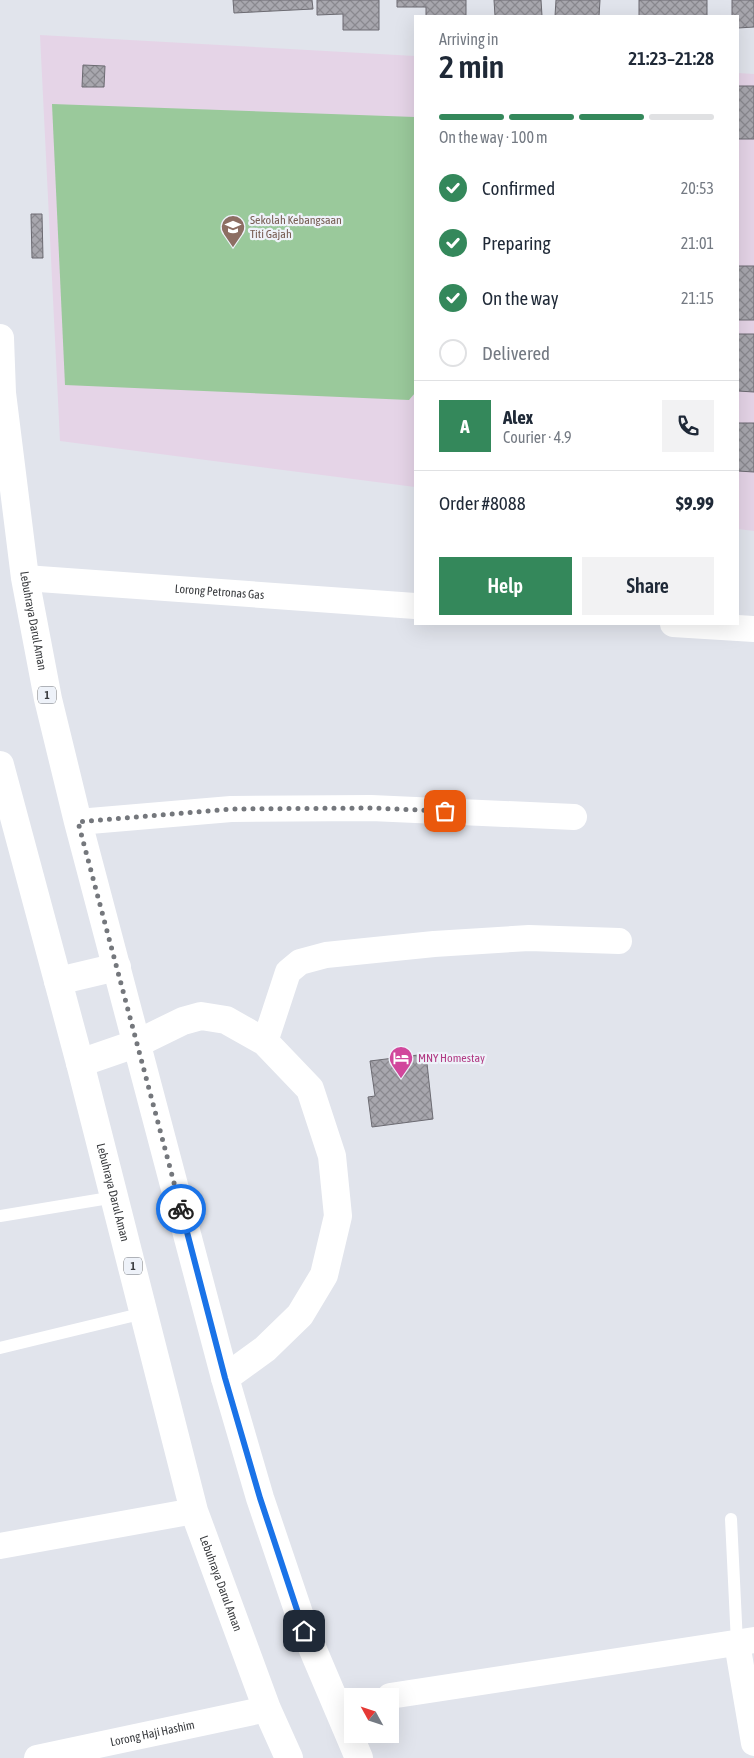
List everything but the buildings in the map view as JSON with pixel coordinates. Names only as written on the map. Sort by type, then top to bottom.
[{"type":"highway","name":"Lebuhraya Darul Aman","points":[[0,338],[2,393],[25,578],[48,699],[78,822],[138,1043],[225,1378],[260,1498],[304,1631],[344,1704]]},
{"type":"highway","name":"Lebuhraya Darul Aman","points":[[1,774],[80,1063],[194,1511],[267,1709],[289,1758]]},
{"type":"highway","points":[[58,981],[117,967]]},
{"type":"highway","points":[[80,1063],[138,1043],[183,1021],[202,1016],[226,1020],[265,1042],[310,1089],[332,1156],[338,1216],[324,1275],[300,1315],[265,1348],[225,1378]]},
{"type":"highway","name":"Lebuhraya Darul Aman","points":[[355,1743],[359,1758]]},
{"type":"street","name":"Lorong Petronas Gas","points":[[25,578],[414,606]]},
{"type":"street","points":[[689,625],[754,629]]},
{"type":"street","points":[[78,822],[241,809],[371,808],[574,817]]},
{"type":"street","points":[[265,1042],[288,972],[300,962],[326,956],[395,948],[529,938],[619,941]]},
{"type":"street","points":[[0,1546],[194,1511]]},
{"type":"street","points":[[399,1695],[746,1641],[754,1744]]},
{"type":"street","name":"Lorong Haji Hashim","points":[[37,1758],[267,1709]]},
{"type":"lane","points":[[0,1216],[115,1197]]},
{"type":"lane","points":[[0,1348],[144,1313]]},
{"type":"lane","points":[[731,1519],[746,1641]]},
{"type":"shaded area","name":"Sekolah Kebangsaan Titi Gajah","points":[[40,35],[414,56],[414,487],[60,441]]},
{"type":"shaded area","points":[[739,73],[754,74],[754,531],[739,529]]},
{"type":"green space","name":"Sekolah Kebangsaan Titi Gajah","points":[[52,104],[414,117],[414,394],[409,400],[65,385]]},
{"type":"way so far","points":[[181,1209],[78,822],[231,809],[371,808],[445,811]]},
{"type":"place","name":"Sekolah Kebangsaan Titi Gajah","points":[[233,248]]},
{"type":"place","name":"MNY Homestay","points":[[401,1079]]},
{"type":"route","points":[[181,1209],[225,1378],[260,1498],[304,1631]]}]
